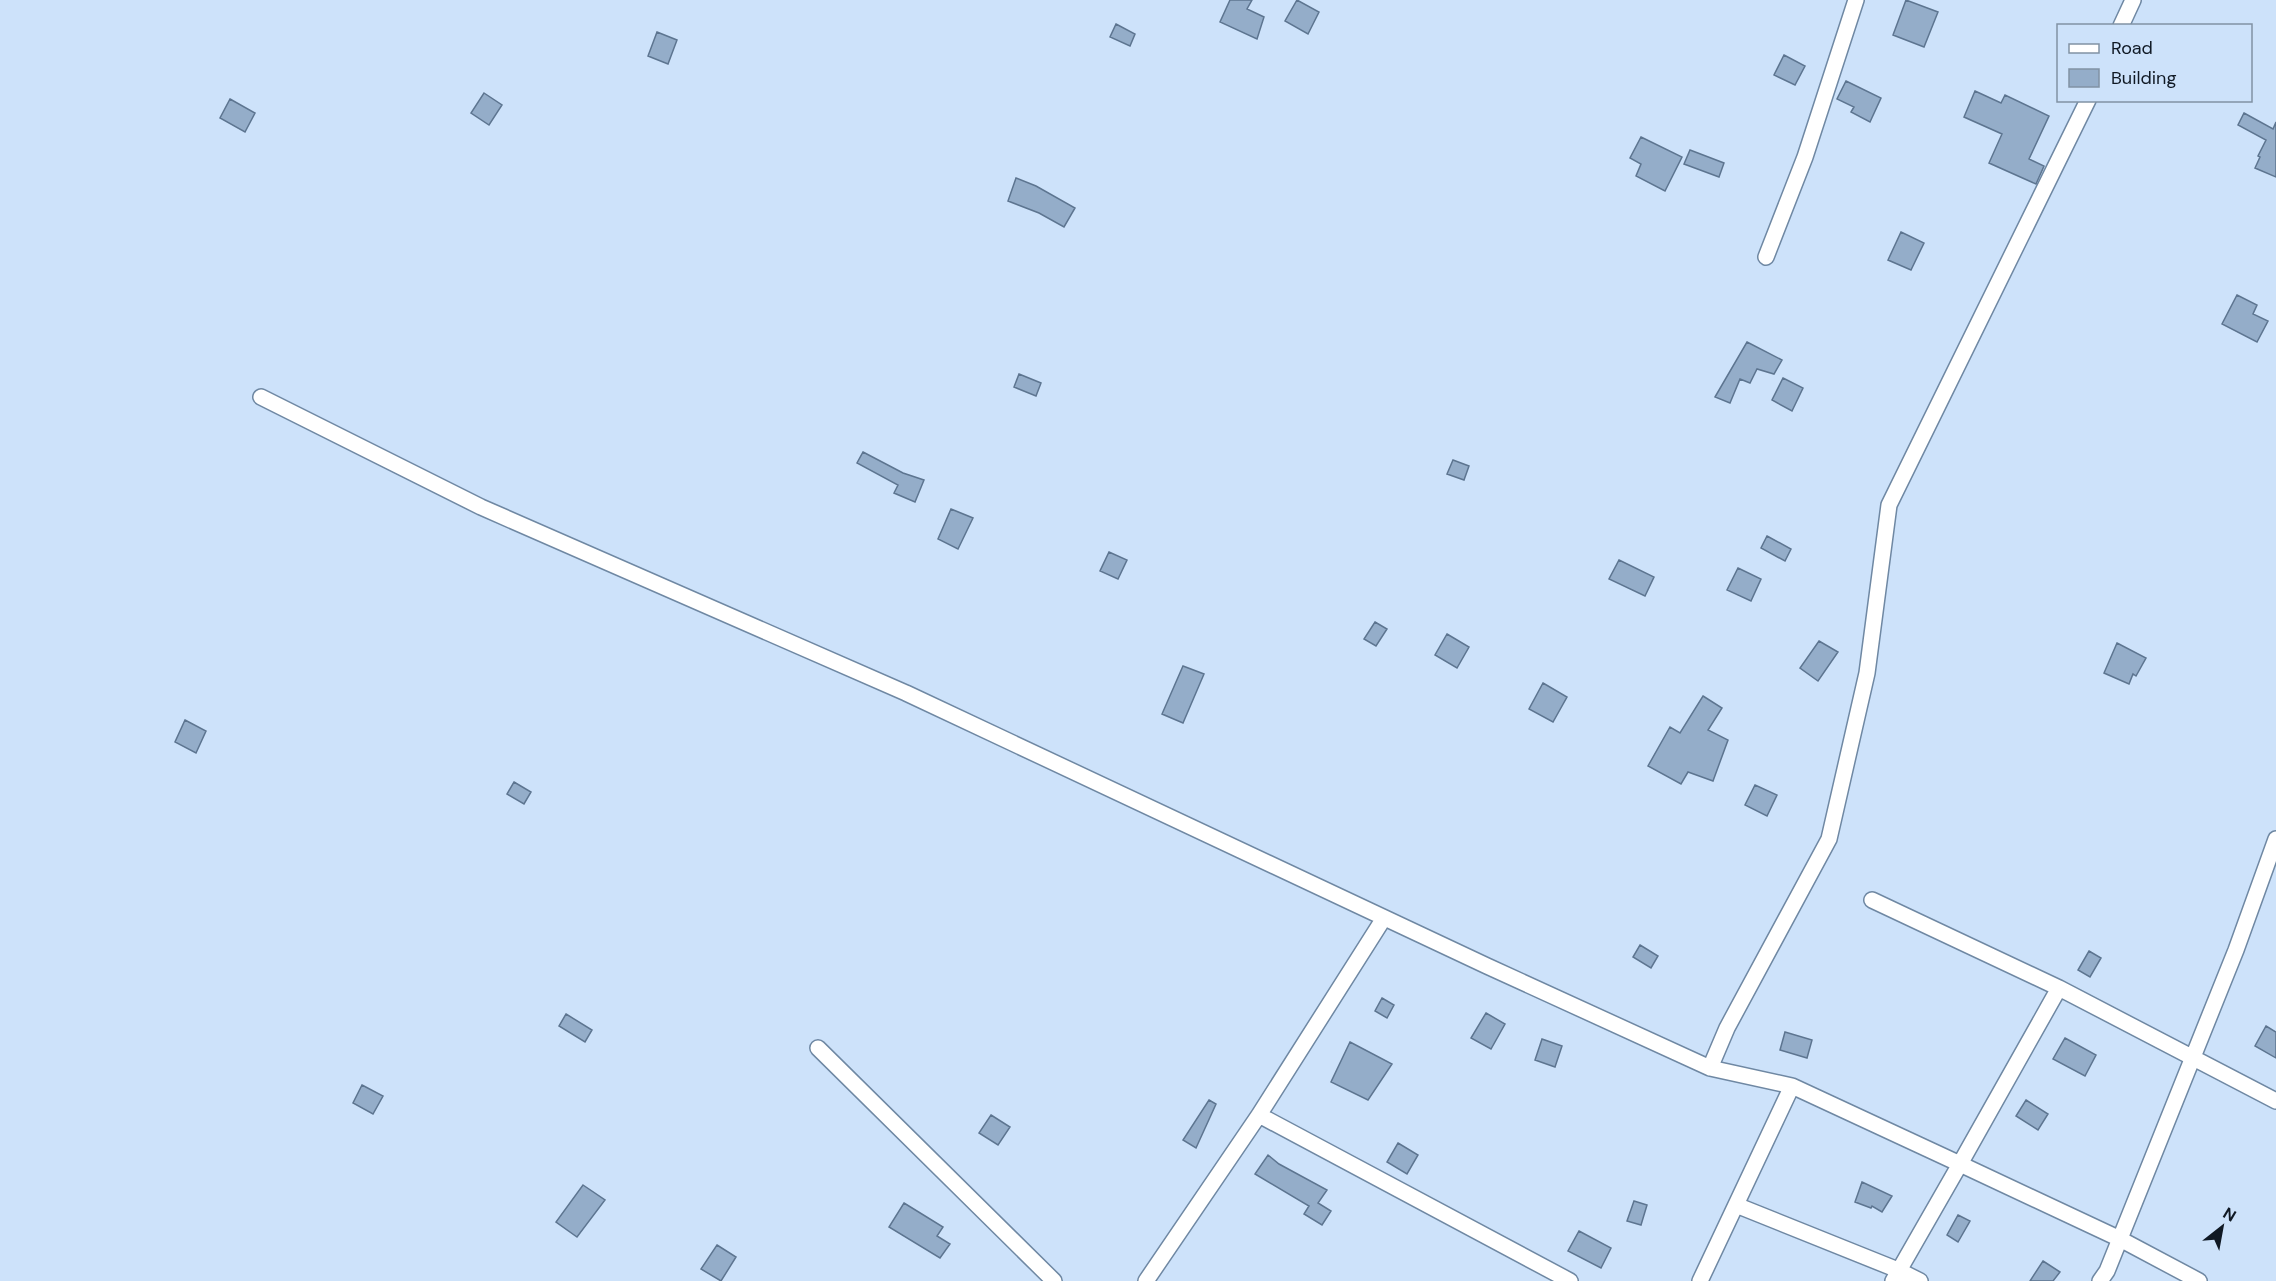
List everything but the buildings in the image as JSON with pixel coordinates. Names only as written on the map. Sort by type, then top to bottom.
[{"type":"street","points":[[1766,257],[1804,157],[1856,0]]},
{"type":"street","points":[[2122,24],[2133,0]]},
{"type":"street","points":[[1710,1068],[1727,1028],[1830,839],[1867,673],[1889,505],[2087,102]]},
{"type":"street","points":[[261,397],[481,507],[906,693],[1384,918],[1710,1068],[1792,1086],[2120,1239],[2199,1281]]},
{"type":"street","points":[[2100,1281],[2107,1271],[2236,950],[2276,839]]},
{"type":"street","points":[[1872,900],[2059,988],[2276,1101]]},
{"type":"street","points":[[1146,1281],[1259,1115],[1384,918]]},
{"type":"street","points":[[1896,1275],[2059,988]]},
{"type":"street","points":[[818,1048],[1054,1281]]},
{"type":"street","points":[[1700,1281],[1792,1086]]},
{"type":"street","points":[[1259,1115],[1569,1281]]},
{"type":"street","points":[[1736,1205],[1896,1275],[1920,1281]]}]
